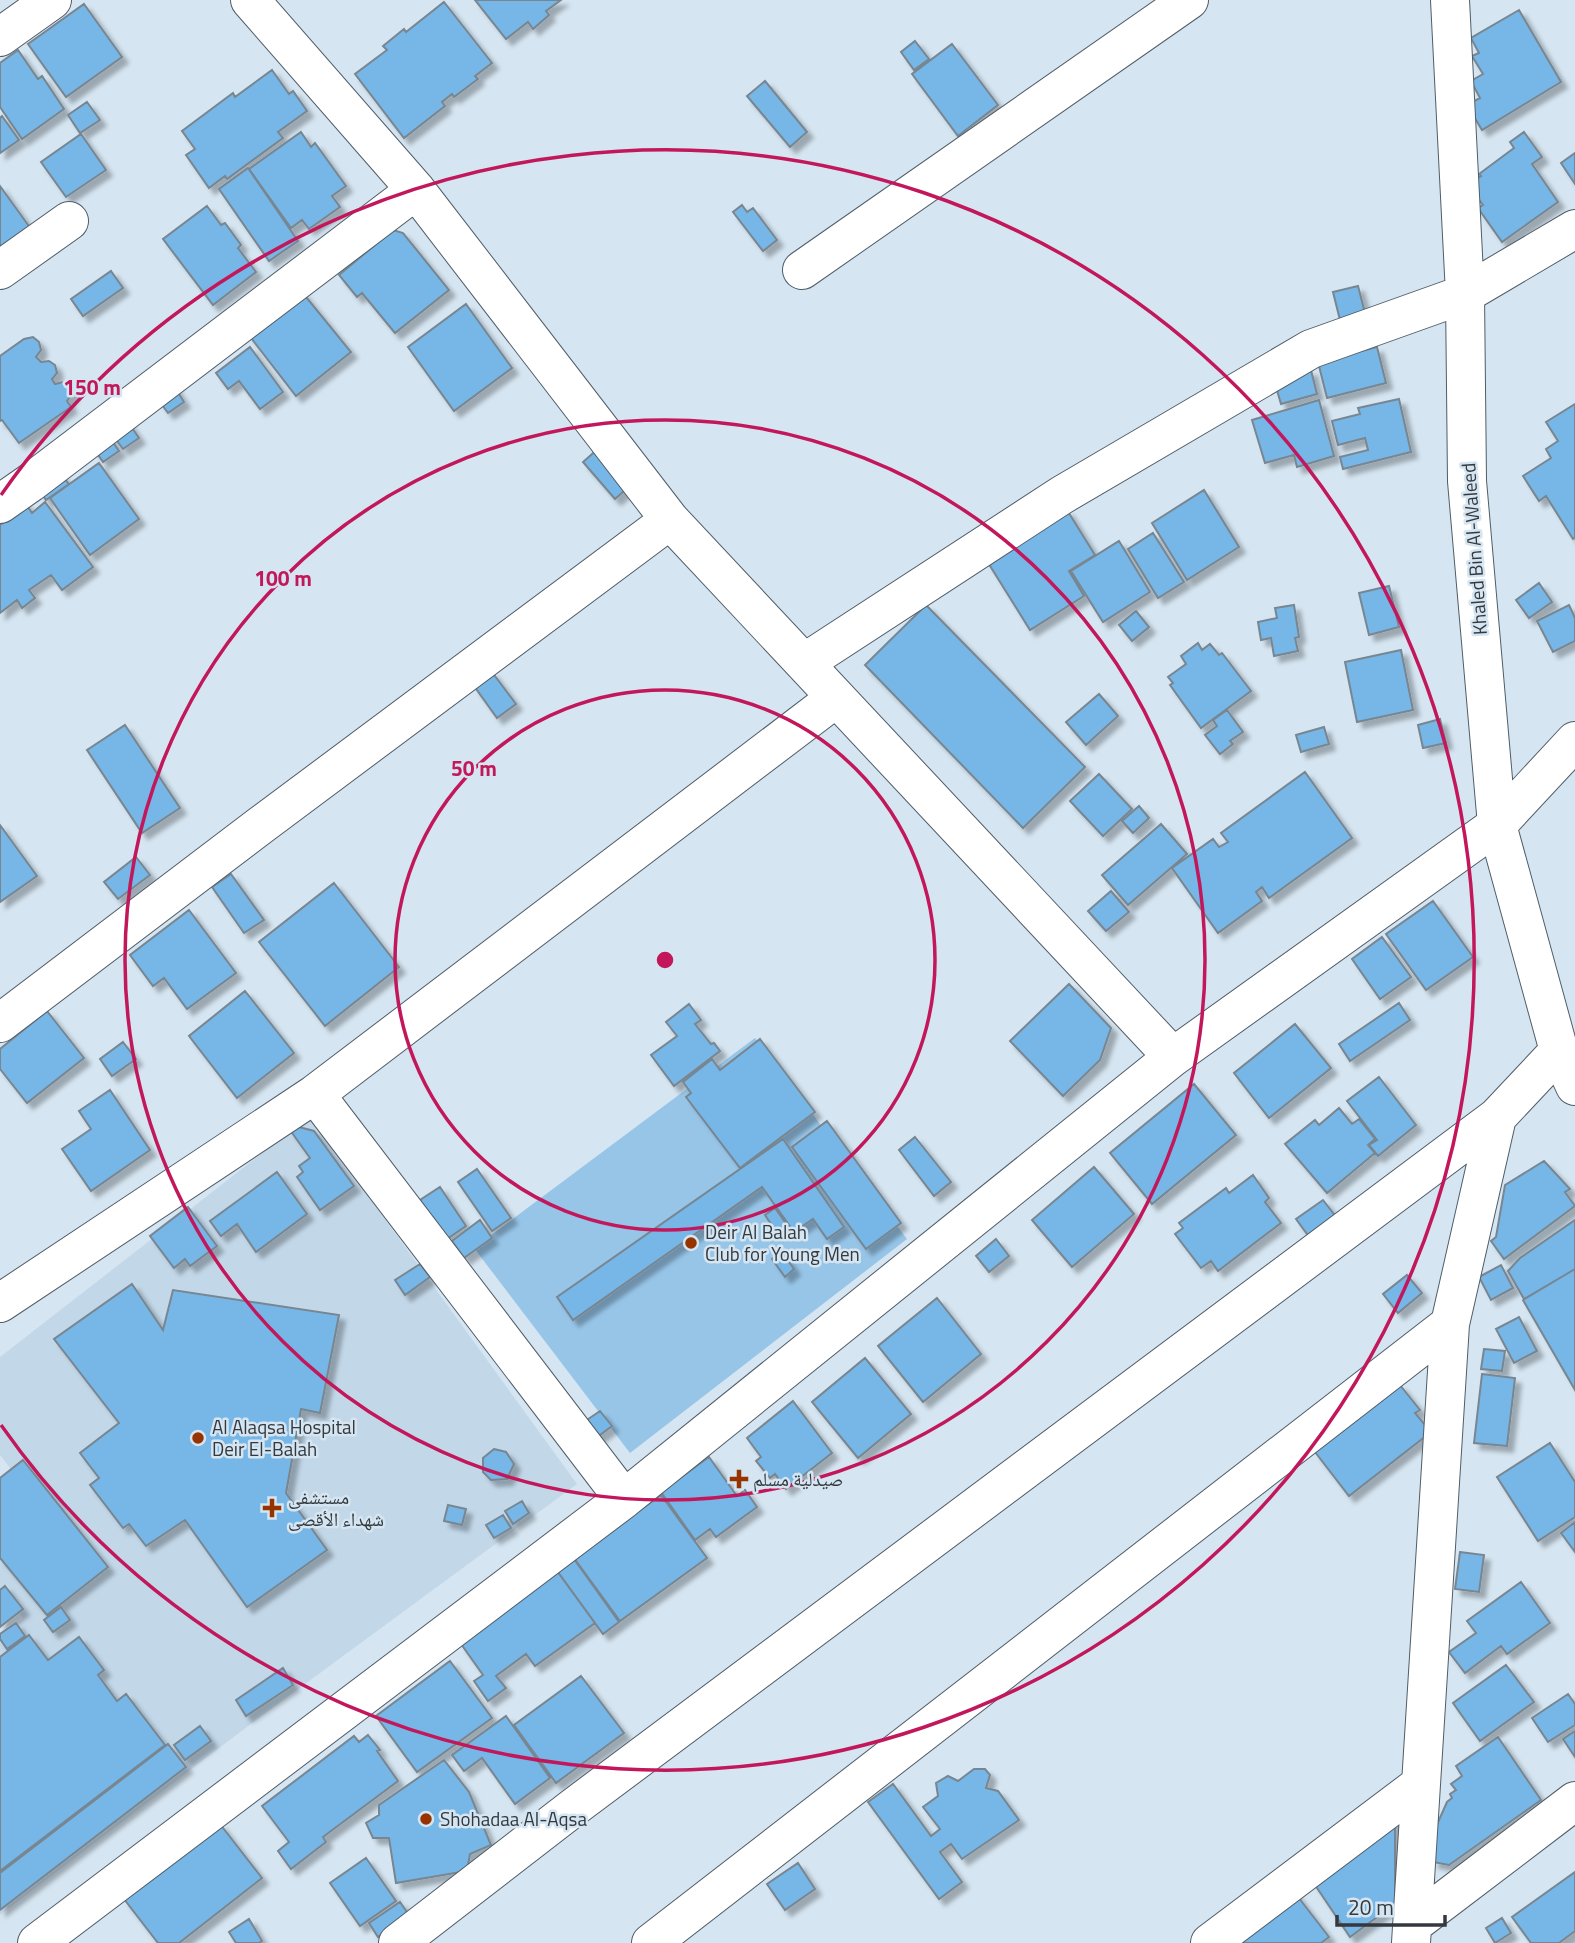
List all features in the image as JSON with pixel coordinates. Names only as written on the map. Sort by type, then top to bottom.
[{"type":"street","points":[[0,37],[52,0]]},
{"type":"street","points":[[802,270],[1189,0]]},
{"type":"street","name":"Khaled Bin Al-Waleed","points":[[1450,0],[1465,294],[1467,481],[1497,825],[1559,1051],[1575,1086]]},
{"type":"street","points":[[265,5],[416,190],[670,520],[1173,1057]]},
{"type":"street","points":[[0,504],[416,190]]},
{"type":"street","points":[[0,270],[69,221]]},
{"type":"street","points":[[804,663],[1062,495],[1311,349],[1465,294],[1575,229]]},
{"type":"street","points":[[0,1023],[670,520]]},
{"type":"street","points":[[0,1303],[315,1094],[836,698]]},
{"type":"street","points":[[37,1943],[624,1499],[1173,1057],[1497,825],[1575,741]]},
{"type":"street","points":[[398,1943],[585,1799],[1497,1117],[1559,1051]]},
{"type":"street","points":[[315,1094],[624,1499]]},
{"type":"street","points":[[1411,1934],[1450,1324],[1497,1117]]},
{"type":"street","points":[[651,1943],[1450,1324]]},
{"type":"street","points":[[1210,1943],[1421,1784]]},
{"type":"street","points":[[1411,1934],[1575,1801]]},
{"type":"shaded area","name":"Deir Al Balah Club for Young Men","points":[[755,1038],[907,1239],[630,1453],[474,1248]]},
{"type":"shaded area","name":"مستشفى شهداء الأقصى","points":[[310,1116],[577,1484],[252,1723],[0,1915],[0,1637],[23,1618],[0,1588],[0,1484],[14,1473],[0,1455],[0,1357]]},
{"type":"building","points":[[475,0],[561,0],[546,11],[549,15],[533,29],[528,22],[506,39]]},
{"type":"building","points":[[444,2],[492,63],[475,76],[478,79],[454,97],[452,94],[442,102],[445,106],[404,138],[355,74],[387,50],[383,46],[404,29],[406,32]]},
{"type":"building","points":[[84,4],[122,57],[66,97],[28,44]]},
{"type":"building","points":[[1519,10],[1561,82],[1482,130],[1467,105],[1480,98],[1471,81],[1483,74],[1472,56],[1479,53],[1471,38]]},
{"type":"building","points":[[915,41],[929,59],[914,70],[901,52]]},
{"type":"building","points":[[952,44],[998,105],[958,136],[912,74]]},
{"type":"building","points":[[18,50],[38,79],[42,76],[64,109],[22,139],[0,107],[0,63]]},
{"type":"building","points":[[272,70],[289,94],[293,91],[307,111],[278,132],[283,138],[227,179],[225,176],[209,188],[186,155],[195,149],[182,131],[233,93],[235,97]]},
{"type":"building","points":[[765,81],[807,132],[790,147],[747,96]]},
{"type":"building","points":[[87,102],[100,120],[80,133],[68,115]]},
{"type":"building","points":[[2,116],[19,140],[0,153],[0,118]]},
{"type":"building","points":[[301,132],[311,147],[315,143],[346,186],[332,196],[340,207],[309,229],[302,220],[291,228],[249,169]]},
{"type":"building","points":[[1524,132],[1542,157],[1532,164],[1558,202],[1502,242],[1478,208],[1483,205],[1474,193],[1475,180],[1481,176],[1479,174],[1514,148],[1510,142]]},
{"type":"building","points":[[81,134],[106,170],[66,197],[41,162]]},
{"type":"building","points":[[1575,153],[1575,184],[1561,163]]},
{"type":"building","points":[[248,168],[298,241],[269,261],[219,189]]},
{"type":"building","points":[[0,186],[31,229],[0,251]]},
{"type":"building","points":[[742,205],[747,212],[753,208],[777,240],[763,251],[733,212]]},
{"type":"building","points":[[207,206],[221,225],[225,223],[241,245],[238,248],[256,272],[213,305],[163,239]]},
{"type":"building","points":[[393,230],[403,233],[449,290],[395,333],[362,293],[357,297],[339,275]]},
{"type":"building","points":[[111,271],[123,288],[83,316],[71,299]]},
{"type":"building","points":[[1358,286],[1365,313],[1340,320],[1333,292]]},
{"type":"building","points":[[302,292],[351,352],[296,396],[248,334]]},
{"type":"building","points":[[466,304],[512,368],[454,411],[408,347]]},
{"type":"building","points":[[33,337],[39,342],[41,350],[36,357],[41,362],[49,361],[55,365],[57,373],[52,379],[55,384],[63,382],[70,386],[72,394],[67,401],[71,407],[19,443],[2,420],[0,421],[0,356],[24,339]]},
{"type":"building","points":[[250,347],[283,392],[260,409],[239,381],[228,389],[216,373]]},
{"type":"building","points":[[1377,347],[1386,383],[1327,398],[1318,362]]},
{"type":"building","points":[[1311,370],[1317,394],[1281,404],[1274,380]]},
{"type":"building","points":[[174,386],[184,402],[168,413],[157,398]]},
{"type":"building","points":[[1399,399],[1411,452],[1343,469],[1340,457],[1368,450],[1365,438],[1338,445],[1332,421],[1360,414],[1358,408]]},
{"type":"building","points":[[1319,400],[1334,456],[1297,467],[1294,455],[1265,463],[1252,420]]},
{"type":"building","points":[[1575,404],[1573,539],[1546,496],[1539,501],[1523,476],[1551,458],[1546,449],[1558,441],[1546,422]]},
{"type":"building","points":[[128,422],[139,438],[123,449],[112,434]]},
{"type":"building","points":[[108,435],[119,451],[103,462],[92,446]]},
{"type":"building","points":[[600,447],[632,484],[615,499],[583,462]]},
{"type":"building","points":[[99,463],[139,519],[90,555],[50,498]]},
{"type":"building","points":[[59,472],[69,484],[46,500],[37,487]]},
{"type":"building","points":[[1204,490],[1239,547],[1187,580],[1152,523]]},
{"type":"building","points":[[24,501],[32,513],[45,502],[93,567],[62,590],[51,575],[29,590],[35,598],[22,608],[17,600],[0,613],[0,525],[14,515]]},
{"type":"building","points":[[1067,510],[1095,555],[1069,571],[1084,596],[1030,630],[987,561]]},
{"type":"building","points":[[1153,533],[1184,582],[1158,598],[1128,549]]},
{"type":"building","points":[[1119,541],[1150,592],[1103,622],[1071,571]]},
{"type":"building","points":[[1539,583],[1552,602],[1529,618],[1516,600]]},
{"type":"building","points":[[1389,586],[1399,627],[1369,635],[1359,593]]},
{"type":"building","points":[[926,605],[1085,767],[1023,828],[865,665]]},
{"type":"building","points":[[1294,605],[1299,637],[1295,638],[1298,651],[1274,656],[1271,638],[1261,640],[1258,622],[1277,618],[1275,608]]},
{"type":"building","points":[[1569,605],[1575,618],[1575,641],[1553,652],[1537,621]]},
{"type":"building","points":[[1136,611],[1149,627],[1132,641],[1119,625]]},
{"type":"building","points":[[1198,643],[1202,650],[1210,644],[1219,655],[1222,653],[1251,691],[1201,728],[1170,685],[1173,683],[1168,677],[1186,664],[1181,656]]},
{"type":"building","points":[[1401,650],[1413,710],[1357,722],[1345,662]]},
{"type":"building","points":[[492,672],[516,704],[497,718],[474,686]]},
{"type":"building","points":[[1099,694],[1118,716],[1086,745],[1066,722]]},
{"type":"building","points":[[1227,710],[1243,732],[1230,741],[1233,744],[1220,754],[1205,735],[1217,726],[1213,720]]},
{"type":"building","points":[[1440,719],[1446,743],[1423,748],[1418,725]]},
{"type":"building","points":[[125,725],[180,808],[142,833],[87,750]]},
{"type":"building","points":[[1324,727],[1329,744],[1301,752],[1296,735]]},
{"type":"building","points":[[1305,772],[1352,838],[1269,898],[1262,887],[1256,892],[1262,901],[1218,933],[1172,868],[1213,839],[1219,847],[1228,842],[1221,833]]},
{"type":"building","points":[[1099,774],[1132,809],[1103,836],[1070,801]]},
{"type":"building","points":[[1139,806],[1149,818],[1133,833],[1122,821]]},
{"type":"building","points":[[1161,824],[1187,854],[1128,905],[1102,875]]},
{"type":"building","points":[[0,825],[37,876],[0,902]]},
{"type":"building","points":[[136,857],[150,875],[118,899],[104,882]]},
{"type":"building","points":[[231,874],[264,920],[244,933],[212,887]]},
{"type":"building","points":[[334,883],[399,967],[325,1026],[259,942]]},
{"type":"building","points":[[1111,891],[1129,912],[1106,931],[1088,911]]},
{"type":"building","points":[[1433,901],[1473,957],[1426,990],[1386,934]]},
{"type":"building","points":[[189,910],[236,973],[187,1009],[164,978],[153,986],[130,955]]},
{"type":"building","points":[[1382,937],[1411,977],[1380,999],[1352,959]]},
{"type":"building","points":[[1069,984],[1111,1028],[1100,1060],[1063,1096],[1010,1041]]},
{"type":"building","points":[[245,991],[294,1053],[237,1098],[189,1036]]},
{"type":"building","points":[[1399,1003],[1410,1020],[1350,1061],[1339,1044]]},
{"type":"building","points":[[689,1004],[701,1020],[695,1024],[720,1051],[674,1086],[651,1055],[677,1036],[666,1022]]},
{"type":"building","points":[[47,1011],[84,1058],[27,1103],[0,1069],[0,1049]]},
{"type":"building","points":[[1295,1024],[1331,1068],[1269,1118],[1234,1073]]},
{"type":"building","points":[[760,1039],[815,1112],[740,1168],[686,1097],[691,1093],[683,1082],[712,1059],[720,1070]]},
{"type":"building","points":[[123,1042],[136,1059],[112,1076],[100,1059]]},
{"type":"building","points":[[1379,1077],[1416,1125],[1378,1156],[1369,1145],[1377,1140],[1347,1101]]},
{"type":"building","points":[[1194,1084],[1236,1135],[1152,1204],[1110,1153]]},
{"type":"building","points":[[110,1090],[150,1150],[91,1191],[62,1149],[91,1129],[79,1111]]},
{"type":"building","points":[[1339,1108],[1352,1124],[1359,1119],[1375,1139],[1368,1145],[1375,1153],[1327,1193],[1285,1144],[1315,1120],[1319,1125]]},
{"type":"building","points":[[827,1121],[901,1223],[866,1249],[792,1147]]},
{"type":"building","points":[[295,1126],[314,1131],[354,1186],[320,1210],[297,1177],[303,1172],[299,1166],[310,1158],[290,1130]]},
{"type":"building","points":[[915,1137],[951,1182],[934,1196],[899,1150]]},
{"type":"building","points":[[783,1139],[844,1227],[827,1239],[813,1219],[794,1232],[762,1187],[573,1320],[557,1297]]},
{"type":"building","points":[[1544,1161],[1570,1189],[1565,1192],[1575,1206],[1504,1259],[1491,1241],[1496,1237],[1505,1185]]},
{"type":"building","points":[[1094,1167],[1134,1214],[1072,1267],[1032,1220]]},
{"type":"building","points":[[477,1169],[511,1218],[492,1231],[458,1182]]},
{"type":"building","points":[[277,1172],[307,1214],[256,1252],[237,1224],[221,1236],[210,1221]]},
{"type":"building","points":[[1253,1175],[1269,1198],[1265,1202],[1281,1223],[1218,1271],[1211,1261],[1201,1268],[1175,1234],[1183,1228],[1179,1223],[1226,1188],[1229,1193]]},
{"type":"building","points":[[440,1187],[466,1226],[447,1239],[420,1200]]},
{"type":"building","points":[[1323,1200],[1337,1218],[1310,1238],[1296,1219]]},
{"type":"building","points":[[188,1207],[217,1246],[190,1266],[185,1259],[174,1268],[150,1236]]},
{"type":"building","points":[[775,1208],[787,1225],[777,1233],[765,1215]]},
{"type":"building","points":[[480,1220],[492,1238],[464,1258],[452,1241]]},
{"type":"building","points":[[1575,1220],[1575,1269],[1524,1299],[1508,1271],[1520,1258]]},
{"type":"building","points":[[996,1239],[1009,1256],[989,1272],[976,1256]]},
{"type":"building","points":[[782,1252],[794,1269],[785,1277],[772,1259]]},
{"type":"building","points":[[420,1264],[430,1277],[405,1295],[395,1280]]},
{"type":"building","points":[[1501,1265],[1513,1288],[1491,1300],[1479,1277]]},
{"type":"building","points":[[1575,1269],[1575,1390],[1523,1300]]},
{"type":"building","points":[[1407,1275],[1422,1293],[1398,1313],[1383,1294]]},
{"type":"building","name":"Al Alaqsa Hospital Deir El-Balah","points":[[132,1284],[163,1330],[173,1290],[339,1315],[320,1413],[301,1409],[286,1493],[327,1550],[247,1607],[185,1520],[146,1546],[129,1524],[123,1528],[90,1485],[99,1478],[80,1453],[119,1423],[54,1339]]},
{"type":"building","points":[[937,1298],[981,1354],[923,1402],[878,1346]]},
{"type":"building","points":[[1519,1317],[1537,1351],[1514,1363],[1496,1329]]},
{"type":"building","points":[[1484,1349],[1505,1351],[1502,1371],[1481,1369]]},
{"type":"building","points":[[865,1358],[911,1414],[858,1458],[812,1402]]},
{"type":"building","points":[[1482,1374],[1515,1378],[1507,1446],[1474,1443]]},
{"type":"building","points":[[1400,1385],[1420,1410],[1415,1413],[1431,1432],[1349,1496],[1315,1452]]},
{"type":"building","points":[[793,1401],[832,1453],[786,1489],[775,1474],[770,1478],[756,1461],[761,1457],[747,1438]]},
{"type":"building","points":[[600,1411],[612,1426],[596,1438],[584,1422]]},
{"type":"building","points":[[1550,1443],[1575,1482],[1575,1517],[1538,1541],[1497,1477]]},
{"type":"building","points":[[494,1449],[506,1452],[514,1464],[507,1479],[491,1480],[483,1472],[483,1458]]},
{"type":"building","points":[[709,1457],[737,1496],[745,1490],[757,1507],[716,1537],[710,1529],[695,1540],[661,1492]]},
{"type":"building","points":[[23,1460],[108,1567],[47,1615],[0,1558],[0,1478]]},
{"type":"building","points":[[661,1495],[707,1558],[620,1621],[574,1558]]},
{"type":"building","points":[[522,1501],[529,1513],[513,1524],[505,1511]]},
{"type":"building","points":[[448,1505],[466,1509],[462,1525],[444,1521]]},
{"type":"building","points":[[503,1515],[511,1528],[494,1538],[486,1525]]},
{"type":"building","points":[[1575,1522],[1575,1552],[1561,1533]]},
{"type":"building","points":[[1460,1552],[1484,1555],[1479,1592],[1455,1589]]},
{"type":"building","points":[[574,1559],[619,1622],[603,1634],[557,1571]]},
{"type":"building","points":[[558,1572],[595,1623],[535,1666],[526,1654],[496,1676],[506,1688],[488,1701],[474,1681],[483,1675],[461,1644]]},
{"type":"building","points":[[1521,1582],[1550,1623],[1507,1654],[1501,1646],[1465,1673],[1449,1652],[1476,1633],[1467,1621]]},
{"type":"building","points":[[5,1586],[23,1609],[0,1627],[0,1590]]},
{"type":"building","points":[[61,1607],[70,1620],[53,1632],[44,1620]]},
{"type":"building","points":[[16,1623],[25,1636],[7,1649],[0,1639],[0,1634]]},
{"type":"building","points":[[29,1635],[48,1660],[79,1637],[104,1670],[98,1675],[117,1701],[126,1694],[165,1745],[0,1871],[0,1657]]},
{"type":"building","points":[[450,1661],[492,1718],[417,1772],[376,1716]]},
{"type":"building","points":[[1506,1665],[1534,1702],[1480,1741],[1453,1703]]},
{"type":"building","points":[[283,1668],[293,1685],[246,1716],[236,1700]]},
{"type":"building","points":[[581,1676],[624,1733],[556,1783],[514,1725]]},
{"type":"building","points":[[1568,1694],[1575,1704],[1575,1725],[1548,1742],[1532,1718]]},
{"type":"building","points":[[506,1716],[550,1778],[515,1804],[482,1758],[464,1771],[452,1755]]},
{"type":"building","points":[[200,1726],[211,1741],[185,1760],[174,1745]]},
{"type":"building","points":[[1575,1731],[1575,1757],[1563,1739]]},
{"type":"building","points":[[368,1735],[398,1781],[323,1837],[326,1842],[291,1869],[278,1851],[289,1842],[262,1806],[354,1736],[359,1742]]},
{"type":"building","points":[[1498,1737],[1541,1800],[1449,1865],[1433,1862],[1435,1829],[1447,1802],[1452,1798],[1450,1794],[1456,1790],[1451,1784],[1462,1776],[1456,1766]]},
{"type":"building","points":[[168,1744],[186,1767],[0,1910],[0,1873]]},
{"type":"building","name":"Shohadaa Al-Aqsa","points":[[444,1760],[469,1792],[491,1845],[470,1854],[467,1871],[396,1883],[389,1838],[373,1838],[366,1823],[379,1815],[379,1805]]},
{"type":"building","points":[[974,1769],[985,1769],[990,1775],[986,1788],[998,1791],[1019,1820],[962,1859],[951,1844],[940,1852],[962,1882],[939,1899],[868,1802],[893,1784],[931,1836],[940,1829],[923,1807],[938,1796],[936,1783],[948,1776],[958,1781]]},
{"type":"building","points":[[1395,1817],[1395,1904],[1350,1937],[1311,1879]]},
{"type":"building","points":[[220,1824],[262,1878],[179,1943],[158,1943],[124,1899]]},
{"type":"building","points":[[366,1858],[396,1901],[360,1926],[330,1883]]},
{"type":"building","points":[[798,1863],[815,1889],[785,1910],[767,1884]]},
{"type":"building","points":[[1575,1872],[1575,1931],[1559,1943],[1531,1943],[1512,1917]]},
{"type":"building","points":[[1292,1889],[1329,1937],[1321,1943],[1235,1943]]},
{"type":"building","points":[[400,1902],[409,1915],[378,1937],[369,1923]]},
{"type":"building","points":[[1502,1918],[1511,1933],[1495,1943],[1486,1928]]},
{"type":"building","points":[[249,1919],[262,1941],[236,1943],[229,1932]]},
{"type":"place","name":"Deir Al Balah Club for Young Men","points":[[691,1243]]},
{"type":"place","name":"Al Alaqsa Hospital Deir El-Balah","points":[[198,1438]]},
{"type":"place","name":"صيدلية مسلم","points":[[739,1479]]},
{"type":"place","name":"مستشفى شهداء الأقصى","points":[[272,1508]]},
{"type":"place","name":"Shohadaa Al-Aqsa","points":[[426,1819]]}]
